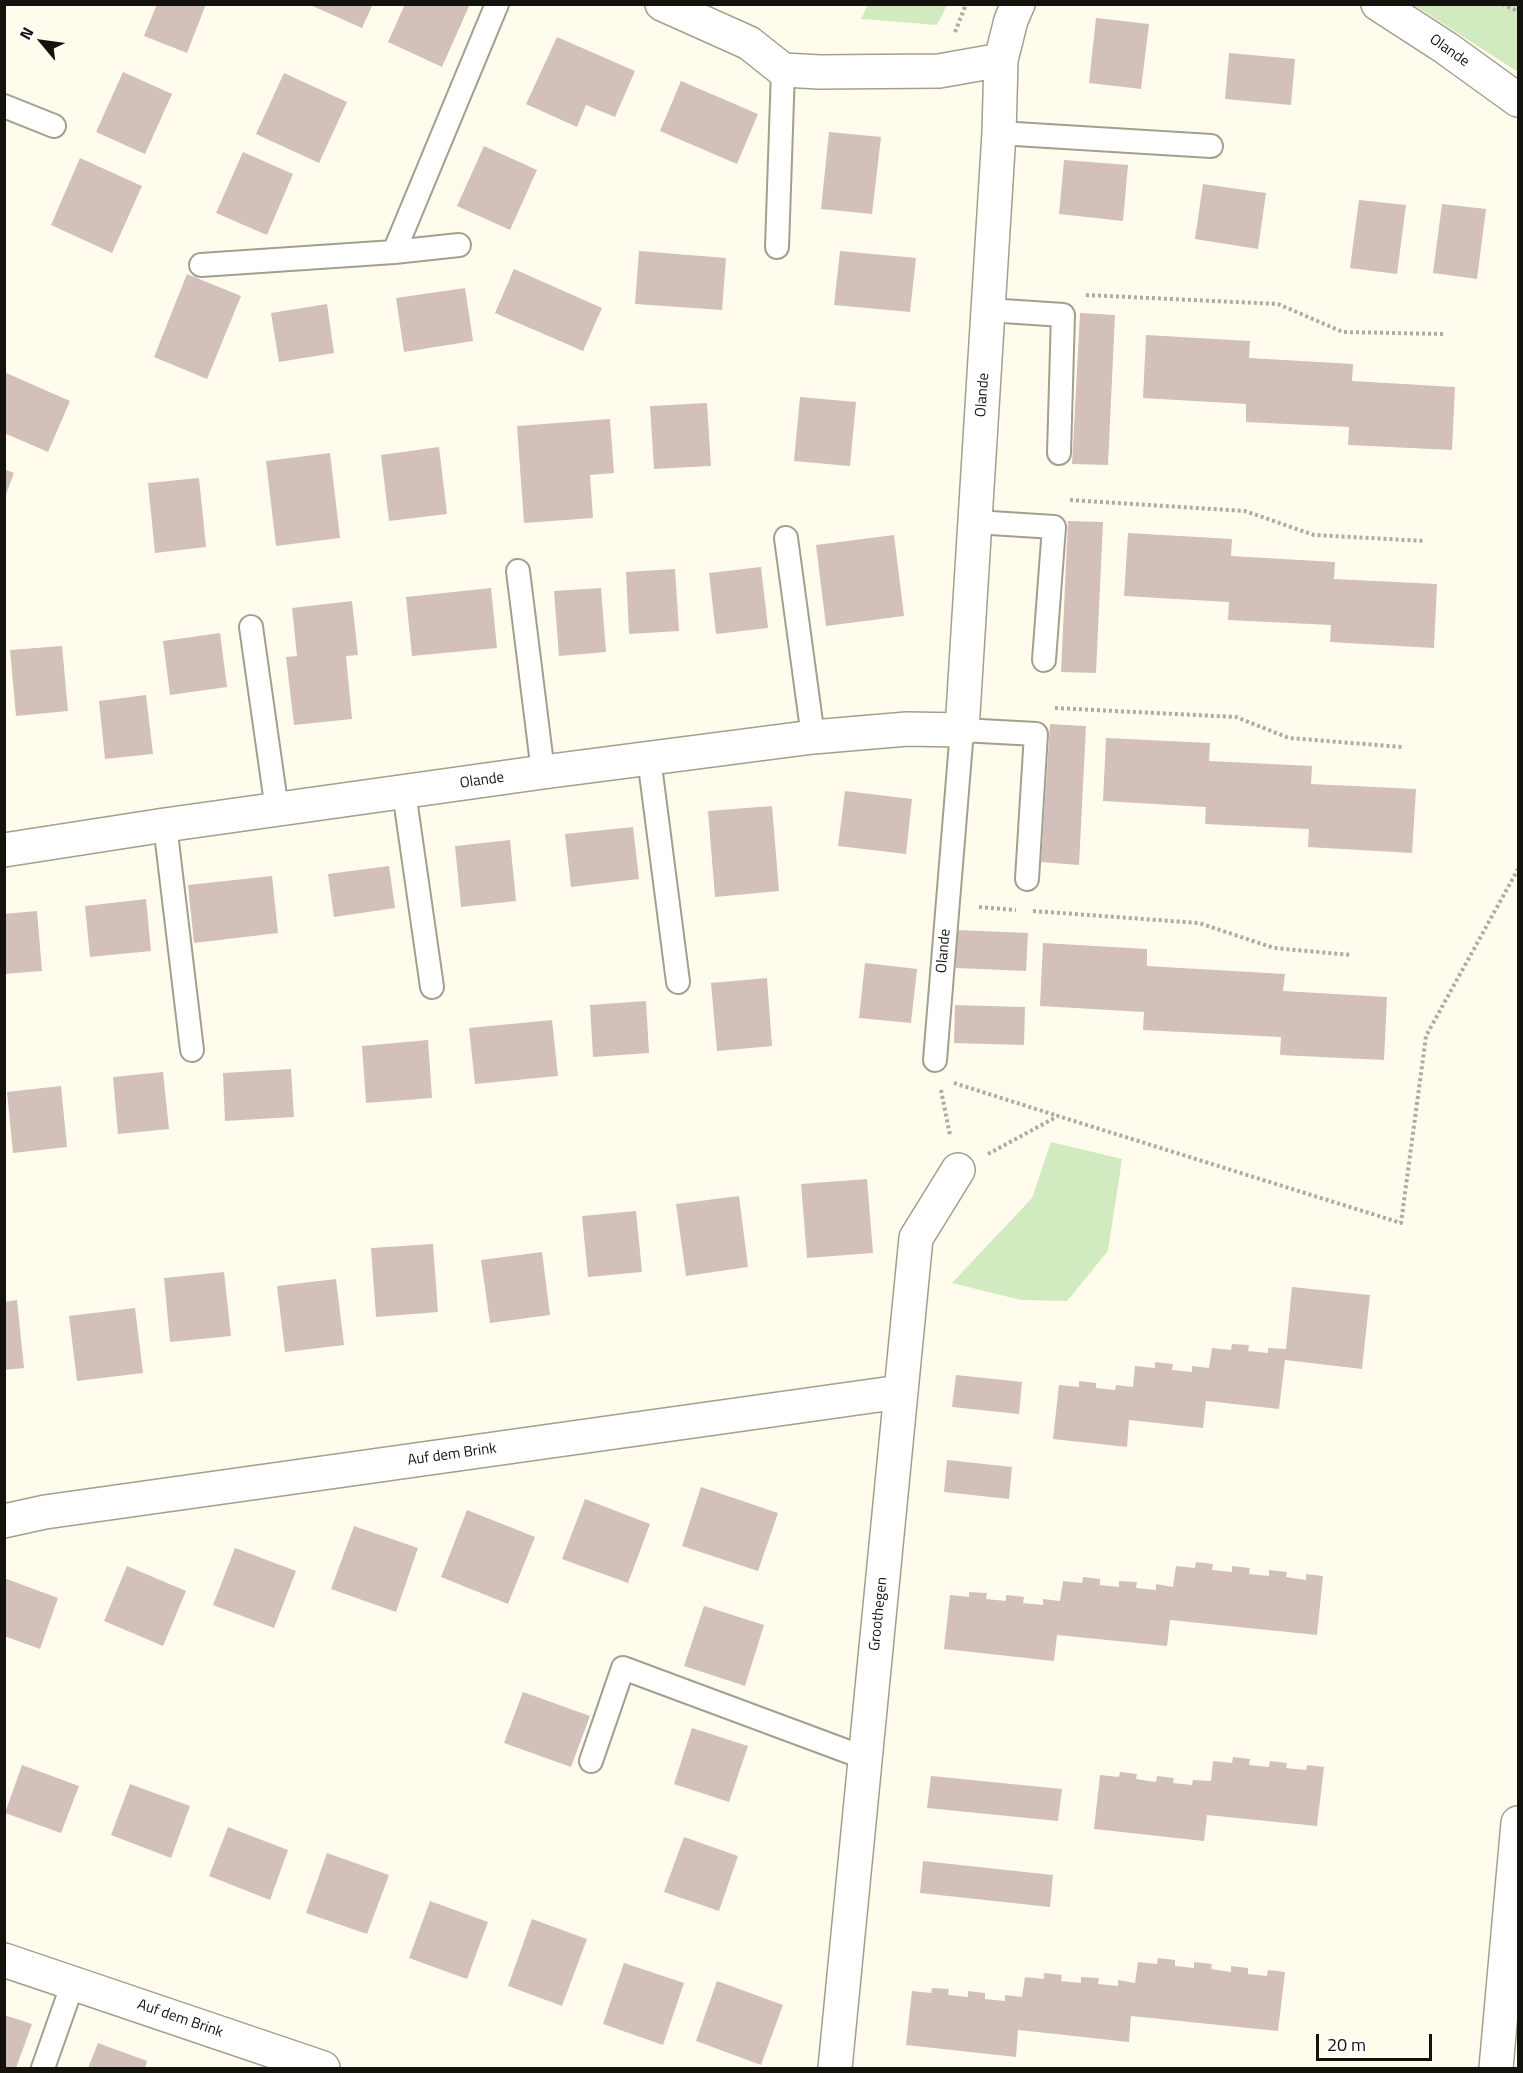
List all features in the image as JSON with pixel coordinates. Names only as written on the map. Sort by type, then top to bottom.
[{"type":"street","points":[[662,4],[749,43],[783,70],[939,71],[1001,60]]},
{"type":"street","name":"Olande","points":[[4,850],[543,772],[813,737],[907,729],[962,730],[999,133],[1001,60],[1011,20],[1018,4]]},
{"type":"street","name":"Olande","points":[[1378,4],[1446,48],[1518,100]]},
{"type":"street","name":"Groothegen","points":[[835,2068],[916,1238],[958,1170]]},
{"type":"street","name":"Auf dem Brink","points":[[4,1521],[45,1512],[900,1392]]},
{"type":"street","points":[[1496,2068],[1518,1823]]},
{"type":"street","name":"Auf dem Brink","points":[[4,1960],[73,1983],[284,2062],[323,2068]]},
{"type":"lane","points":[[394,252],[497,4]]},
{"type":"lane","points":[[777,247],[783,70]]},
{"type":"lane","points":[[4,106],[54,126]]},
{"type":"lane","points":[[999,133],[1211,146]]},
{"type":"lane","points":[[201,265],[394,252],[459,245]]},
{"type":"lane","points":[[988,310],[1063,315],[1059,453]]},
{"type":"lane","points":[[975,522],[1054,527],[1044,660]]},
{"type":"lane","points":[[786,538],[813,737]]},
{"type":"lane","points":[[518,571],[543,772]]},
{"type":"lane","points":[[251,627],[276,810]]},
{"type":"lane","points":[[962,730],[1036,734],[1027,879]]},
{"type":"lane","name":"Olande","points":[[937,1069],[962,730]]},
{"type":"lane","points":[[649,758],[678,982]]},
{"type":"lane","points":[[404,792],[432,987]]},
{"type":"lane","points":[[165,825],[192,1050]]},
{"type":"lane","points":[[591,1761],[623,1668],[865,1758]]},
{"type":"lane","points":[[43,2068],[73,1983]]},
{"type":"path","points":[[1502,4],[1518,11]]},
{"type":"path","points":[[1076,294],[1278,304],[1342,332],[1444,334]]},
{"type":"path","points":[[1054,527],[1056,499],[1245,512],[1314,535],[1425,541]]},
{"type":"path","points":[[1036,734],[1040,707],[1236,717],[1289,738],[1402,747]]},
{"type":"path","points":[[937,1069],[1058,1116],[1401,1223],[1426,1036],[1518,868]]},
{"type":"path","points":[[948,905],[1199,923],[1274,948],[1351,955]]},
{"type":"path","points":[[937,1069],[958,1170],[1058,1116]]},
{"type":"green space","points":[[868,4],[947,5],[937,25],[861,19]]},
{"type":"green space","points":[[1414,5],[1518,5],[1518,72]]},
{"type":"green space","points":[[1051,1142],[1122,1159],[1108,1251],[1067,1301],[1021,1300],[952,1283],[1032,1198]]},
{"type":"building","points":[[157,4],[206,4],[187,53],[144,36]]},
{"type":"building","points":[[308,4],[373,4],[362,28]]},
{"type":"building","points":[[405,4],[470,4],[442,67],[388,42]]},
{"type":"building","points":[[1096,18],[1149,24],[1141,89],[1089,83]]},
{"type":"building","points":[[557,37],[635,71],[615,117],[586,105],[577,127],[526,104]]},
{"type":"building","points":[[1229,53],[1295,59],[1291,105],[1225,99]]},
{"type":"building","points":[[123,72],[172,94],[145,154],[96,132]]},
{"type":"building","points":[[284,73],[347,102],[319,163],[256,134]]},
{"type":"building","points":[[681,81],[758,114],[737,164],[660,131]]},
{"type":"building","points":[[829,132],[881,137],[872,214],[821,209]]},
{"type":"building","points":[[484,146],[537,170],[510,230],[457,206]]},
{"type":"building","points":[[243,152],[293,174],[267,235],[216,213]]},
{"type":"building","points":[[80,158],[142,186],[112,253],[51,225]]},
{"type":"building","points":[[1064,160],[1128,165],[1123,221],[1059,214]]},
{"type":"building","points":[[1203,184],[1266,193],[1258,249],[1195,239]]},
{"type":"building","points":[[1359,200],[1406,205],[1397,274],[1350,268]]},
{"type":"building","points":[[1442,204],[1486,209],[1477,279],[1433,273]]},
{"type":"building","points":[[639,251],[726,258],[722,310],[635,304]]},
{"type":"building","points":[[840,251],[916,258],[910,312],[834,305]]},
{"type":"building","points":[[514,269],[602,308],[583,351],[495,313]]},
{"type":"building","points":[[187,274],[241,296],[207,379],[154,357]]},
{"type":"building","points":[[465,288],[473,341],[404,352],[396,298]]},
{"type":"building","points":[[327,304],[334,353],[279,362],[271,313]]},
{"type":"building","points":[[1080,313],[1115,315],[1108,465],[1072,464]]},
{"type":"building","points":[[1146,335],[1250,341],[1249,358],[1353,364],[1352,381],[1455,387],[1452,450],[1348,445],[1349,427],[1246,422],[1246,404],[1143,398]]},
{"type":"building","points":[[4,372],[70,401],[48,452],[4,433]]},
{"type":"building","points":[[800,397],[856,402],[850,466],[794,461]]},
{"type":"building","points":[[707,403],[711,466],[654,469],[650,406]]},
{"type":"building","points":[[610,419],[614,473],[590,475],[593,518],[524,523],[517,426]]},
{"type":"building","points":[[439,447],[447,514],[389,521],[381,455]]},
{"type":"building","points":[[330,453],[340,538],[276,546],[266,461]]},
{"type":"building","points":[[4,469],[14,473],[5,497],[4,497]]},
{"type":"building","points":[[199,478],[206,547],[155,553],[148,483]]},
{"type":"building","points":[[1068,521],[1103,522],[1096,673],[1061,672]]},
{"type":"building","points":[[1128,533],[1232,539],[1231,556],[1335,562],[1334,579],[1437,584],[1434,648],[1330,642],[1331,625],[1228,620],[1229,602],[1124,596]]},
{"type":"building","points":[[894,535],[904,616],[826,626],[816,545]]},
{"type":"building","points":[[761,567],[768,628],[716,634],[709,573]]},
{"type":"building","points":[[675,569],[679,631],[629,634],[626,572]]},
{"type":"building","points":[[491,588],[497,648],[412,656],[406,597]]},
{"type":"building","points":[[601,588],[606,652],[559,656],[554,591]]},
{"type":"building","points":[[352,601],[358,655],[346,656],[352,719],[294,725],[286,657],[297,656],[292,608]]},
{"type":"building","points":[[220,633],[227,687],[170,695],[163,641]]},
{"type":"building","points":[[62,646],[68,711],[16,716],[10,650]]},
{"type":"building","points":[[146,695],[153,754],[105,759],[99,701]]},
{"type":"building","points":[[1050,724],[1086,726],[1079,865],[1041,862]]},
{"type":"building","points":[[1106,738],[1210,743],[1209,761],[1312,766],[1311,784],[1416,789],[1412,853],[1308,847],[1309,829],[1205,824],[1206,807],[1103,801]]},
{"type":"building","points":[[845,791],[912,799],[906,854],[838,846]]},
{"type":"building","points":[[772,806],[779,891],[715,897],[708,811]]},
{"type":"building","points":[[633,827],[639,879],[571,887],[565,834]]},
{"type":"building","points":[[510,840],[516,901],[461,907],[455,846]]},
{"type":"building","points":[[389,866],[395,908],[334,917],[328,874]]},
{"type":"building","points":[[272,876],[278,933],[194,943],[188,885]]},
{"type":"building","points":[[146,899],[151,951],[90,957],[85,906]]},
{"type":"building","points":[[37,911],[42,971],[4,974],[4,914]]},
{"type":"building","points":[[957,930],[1028,933],[1026,971],[956,968]]},
{"type":"building","points":[[1043,943],[1147,949],[1147,966],[1285,974],[1283,991],[1387,997],[1384,1060],[1280,1055],[1281,1037],[1143,1030],[1144,1012],[1040,1006]]},
{"type":"building","points":[[865,963],[917,969],[911,1023],[859,1018]]},
{"type":"building","points":[[767,978],[772,1046],[717,1051],[711,983]]},
{"type":"building","points":[[646,1001],[649,1053],[593,1057],[590,1005]]},
{"type":"building","points":[[955,1005],[1025,1007],[1024,1045],[954,1043]]},
{"type":"building","points":[[552,1020],[558,1076],[475,1084],[469,1028]]},
{"type":"building","points":[[428,1040],[432,1098],[366,1103],[362,1046]]},
{"type":"building","points":[[291,1069],[294,1117],[225,1121],[223,1073]]},
{"type":"building","points":[[163,1072],[169,1129],[118,1134],[113,1077]]},
{"type":"building","points":[[61,1086],[67,1147],[13,1153],[7,1092]]},
{"type":"building","points":[[867,1179],[873,1253],[807,1258],[801,1184]]},
{"type":"building","points":[[739,1196],[748,1267],[686,1276],[676,1204]]},
{"type":"building","points":[[636,1211],[642,1272],[588,1277],[582,1216]]},
{"type":"building","points":[[433,1244],[438,1312],[376,1317],[371,1248]]},
{"type":"building","points":[[542,1252],[550,1315],[490,1323],[481,1260]]},
{"type":"building","points":[[224,1272],[231,1336],[170,1342],[164,1278]]},
{"type":"building","points":[[336,1279],[344,1345],[285,1352],[277,1286]]},
{"type":"building","points":[[1292,1287],[1370,1295],[1362,1369],[1285,1360],[1279,1409],[1206,1401],[1203,1428],[1129,1420],[1127,1447],[1053,1439],[1059,1385],[1079,1387],[1079,1381],[1096,1383],[1096,1388],[1115,1390],[1116,1385],[1133,1387],[1135,1366],[1155,1368],[1155,1362],[1173,1364],[1172,1370],[1192,1372],[1192,1366],[1209,1368],[1212,1348],[1231,1350],[1232,1344],[1249,1345],[1248,1351],[1268,1353],[1268,1348],[1286,1349]]},
{"type":"building","points":[[17,1300],[24,1368],[4,1370],[4,1302]]},
{"type":"building","points":[[135,1308],[143,1373],[77,1381],[69,1316]]},
{"type":"building","points":[[956,1375],[1022,1382],[1019,1414],[952,1407]]},
{"type":"building","points":[[947,1460],[1012,1467],[1009,1499],[944,1492]]},
{"type":"building","points":[[701,1487],[778,1513],[758,1571],[682,1546]]},
{"type":"building","points":[[585,1499],[650,1524],[628,1583],[562,1559]]},
{"type":"building","points":[[467,1510],[535,1537],[508,1604],[441,1577]]},
{"type":"building","points":[[354,1526],[418,1548],[396,1612],[331,1589]]},
{"type":"building","points":[[235,1548],[296,1571],[274,1628],[213,1605]]},
{"type":"building","points":[[1196,1562],[1213,1564],[1212,1570],[1232,1572],[1232,1566],[1250,1568],[1249,1574],[1269,1576],[1269,1570],[1287,1572],[1286,1577],[1306,1580],[1306,1574],[1323,1576],[1317,1635],[1170,1620],[1167,1646],[1057,1635],[1054,1661],[944,1649],[950,1595],[969,1597],[969,1592],[987,1593],[986,1599],[1006,1601],[1006,1595],[1024,1597],[1023,1603],[1043,1605],[1043,1599],[1060,1601],[1063,1581],[1082,1583],[1083,1577],[1100,1579],[1100,1585],[1119,1587],[1119,1581],[1137,1582],[1136,1588],[1156,1590],[1156,1584],[1173,1587],[1176,1566],[1195,1568]]},
{"type":"building","points":[[127,1566],[186,1591],[163,1646],[104,1621]]},
{"type":"building","points":[[4,1578],[58,1598],[40,1649],[4,1636]]},
{"type":"building","points":[[704,1606],[764,1625],[745,1686],[684,1666]]},
{"type":"building","points":[[523,1692],[590,1716],[571,1767],[504,1743]]},
{"type":"building","points":[[692,1728],[748,1746],[729,1802],[674,1784]]},
{"type":"building","points":[[1233,1757],[1250,1759],[1249,1765],[1269,1767],[1270,1761],[1287,1763],[1286,1768],[1306,1770],[1307,1765],[1324,1767],[1317,1826],[1207,1815],[1204,1841],[1094,1829],[1100,1775],[1119,1777],[1120,1772],[1137,1774],[1136,1779],[1156,1782],[1157,1776],[1174,1778],[1173,1783],[1192,1785],[1193,1780],[1211,1781],[1213,1761],[1232,1763]]},
{"type":"building","points":[[22,1765],[79,1786],[61,1833],[5,1813]]},
{"type":"building","points":[[931,1776],[1062,1789],[1058,1821],[927,1808]]},
{"type":"building","points":[[130,1784],[190,1806],[171,1858],[111,1835]]},
{"type":"building","points":[[228,1827],[288,1850],[270,1900],[209,1876]]},
{"type":"building","points":[[684,1837],[738,1856],[719,1911],[664,1892]]},
{"type":"building","points":[[327,1853],[389,1875],[367,1934],[306,1913]]},
{"type":"building","points":[[923,1861],[1053,1875],[1050,1907],[920,1893]]},
{"type":"building","points":[[430,1901],[488,1922],[467,1979],[409,1958]]},
{"type":"building","points":[[532,1919],[587,1939],[562,2006],[508,1986]]},
{"type":"building","points":[[1158,1958],[1175,1960],[1175,1966],[1194,1968],[1194,1962],[1212,1964],[1211,1969],[1231,1972],[1231,1966],[1248,1968],[1248,1974],[1267,1976],[1268,1970],[1285,1972],[1278,2031],[1131,2016],[1129,2042],[1018,2030],[1016,2057],[906,2045],[912,1991],[931,1993],[932,1988],[949,1989],[948,1995],[968,1997],[968,1991],[985,1993],[985,1999],[1005,2001],[1005,1995],[1022,1997],[1025,1977],[1044,1979],[1044,1973],[1062,1975],[1061,1981],[1081,1983],[1081,1977],[1099,1978],[1098,1984],[1118,1986],[1118,1980],[1135,1983],[1138,1962],[1157,1964]]},
{"type":"building","points":[[624,1963],[684,1983],[663,2045],[603,2024]]},
{"type":"building","points":[[717,1981],[783,2005],[761,2065],[696,2041]]},
{"type":"building","points":[[4,2015],[32,2024],[16,2068],[4,2068]]},
{"type":"building","points":[[98,2043],[147,2061],[145,2068],[88,2068]]}]
